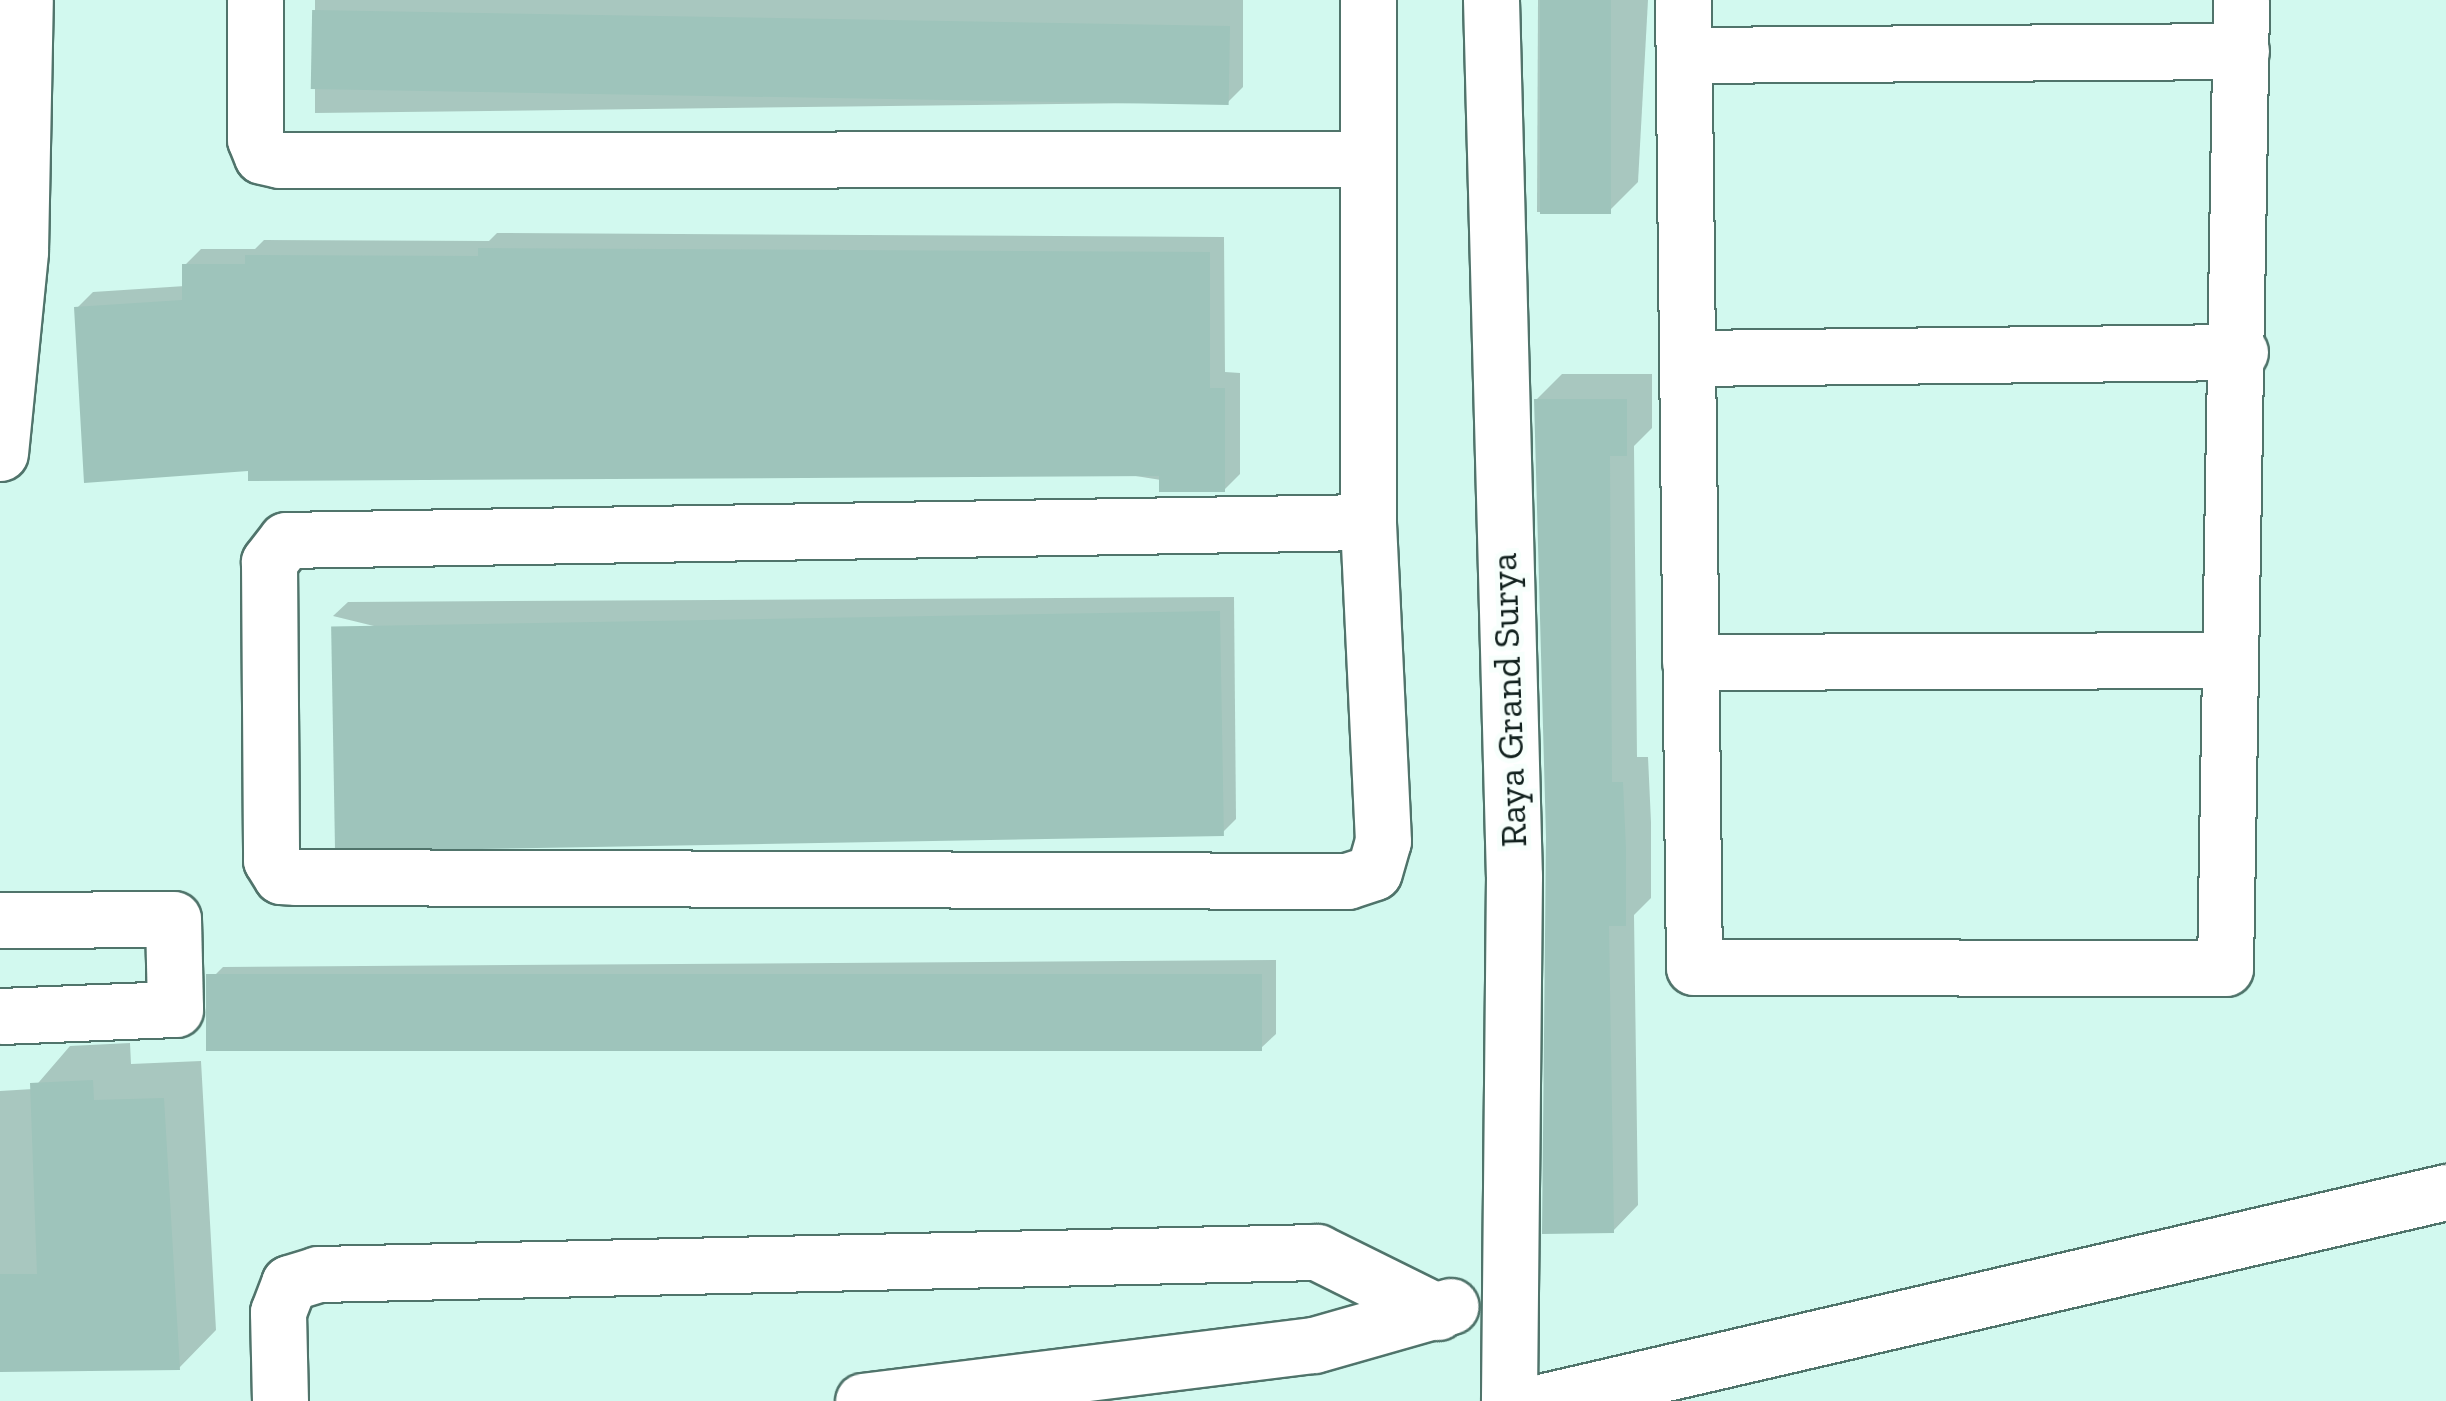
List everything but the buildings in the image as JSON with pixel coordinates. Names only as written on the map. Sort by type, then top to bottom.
[{"type":"street","points":[[0,452],[20,251],[25,0]]},
{"type":"street","points":[[255,0],[256,139],[262,156],[280,160],[1367,159]]},
{"type":"street","points":[[1368,0],[1368,522],[1383,841],[1374,872],[1347,881],[297,877],[281,876],[272,860],[269,562],[286,540],[1368,522]]},
{"type":"street","name":"Raya Grand Surya","points":[[1491,0],[1514,876],[1509,1401]]},
{"type":"street","points":[[1683,0],[1694,967],[2226,968],[2228,660],[2240,352],[2241,26],[1684,54]]},
{"type":"street","points":[[1687,358],[2240,352]]},
{"type":"street","points":[[1690,662],[2228,660]]},
{"type":"street","points":[[0,920],[173,919],[176,1009],[0,1016]]},
{"type":"street","points":[[1545,1401],[2446,1192]]},
{"type":"street","points":[[280,1401],[278,1312],[289,1283],[318,1274],[1317,1252],[1438,1312]]},
{"type":"street","points":[[863,1401],[1314,1345],[1438,1312],[1512,1280]]}]
